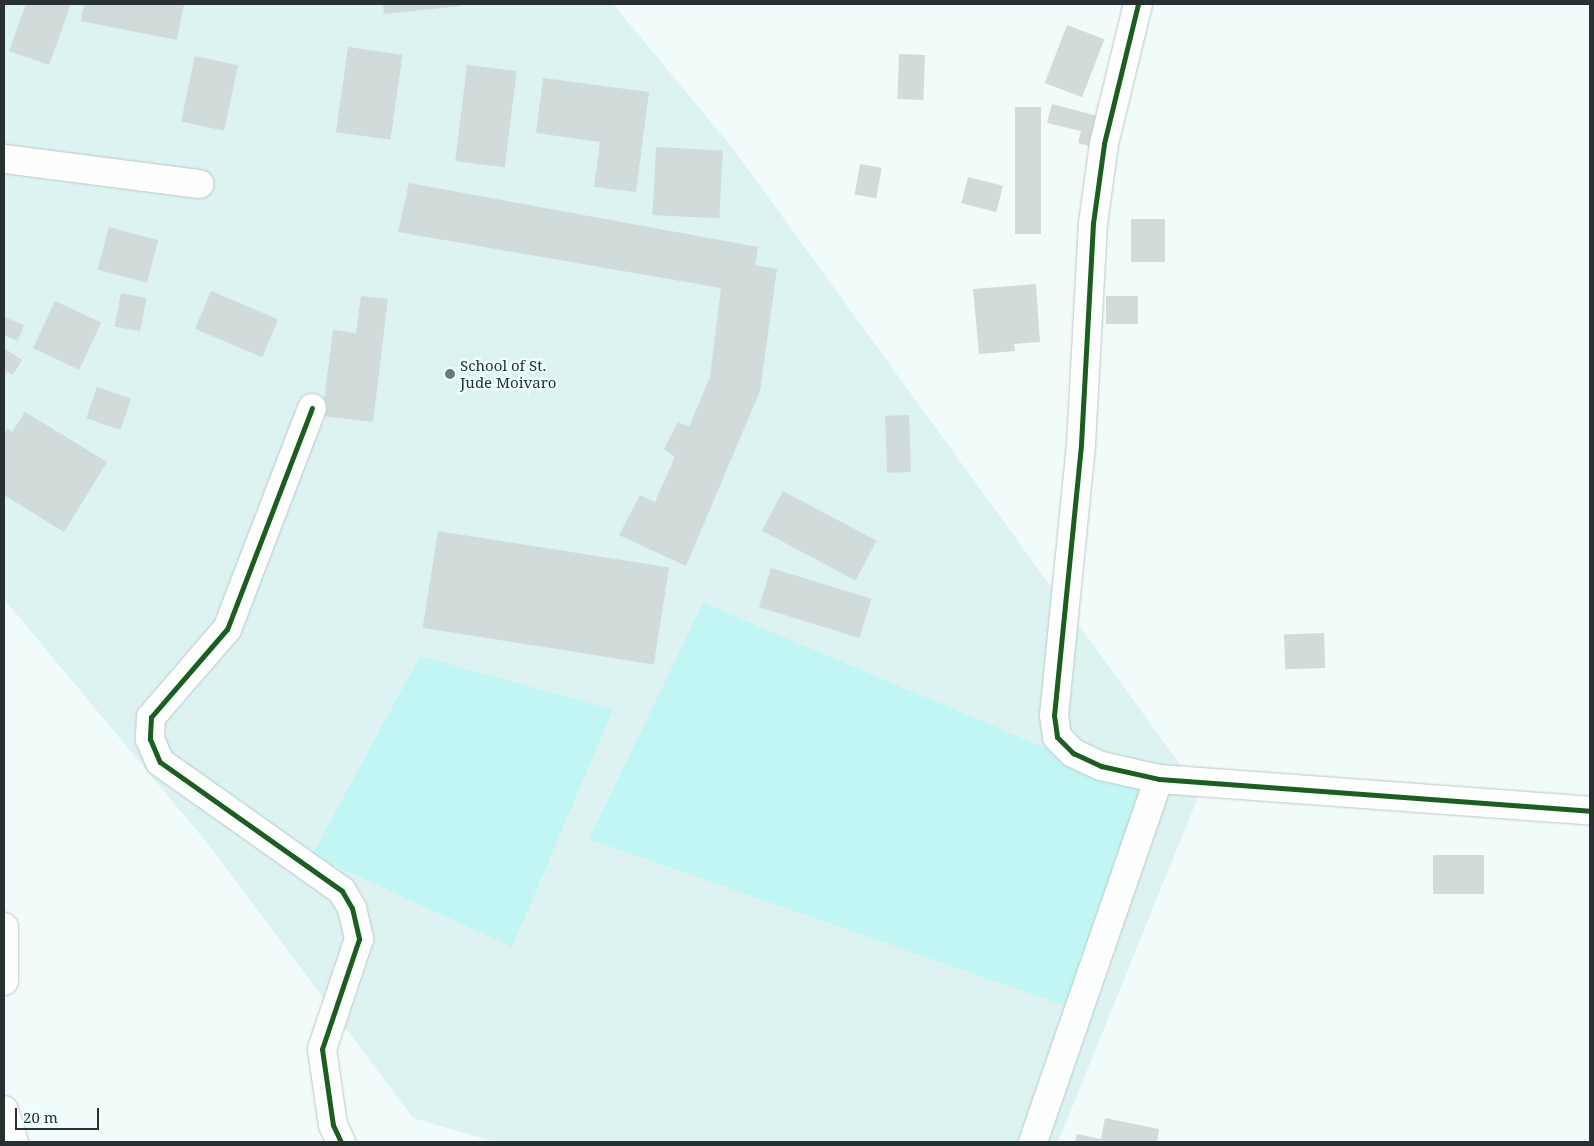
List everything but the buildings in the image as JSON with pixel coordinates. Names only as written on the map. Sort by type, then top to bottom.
[{"type":"street","points":[[1138,4],[1104,144],[1092,222],[1081,445],[1054,715],[1058,737],[1073,753],[1101,766],[1159,779],[1590,811]]},
{"type":"street","points":[[4,159],[199,184]]},
{"type":"street","points":[[312,408],[227,629],[151,717],[150,739],[160,762],[342,891],[352,908],[359,939],[322,1049],[333,1125],[341,1142]]},
{"type":"street","points":[[1032,1142],[1159,779]]},
{"type":"street","points":[[4,927],[4,981]]},
{"type":"street","points":[[4,1110],[14,1142]]},
{"type":"shaded area","name":"School of St. Jude Moivaro","points":[[4,4],[613,4],[734,150],[1200,792],[1058,1142],[496,1142],[413,1118],[208,844],[4,599]]},
{"type":"shaded area","points":[[703,603],[1151,793],[1086,1013],[589,839]]},
{"type":"shaded area","points":[[420,656],[613,710],[512,947],[312,855]]},
{"type":"cycle path","points":[[1138,4],[1104,144],[1093,223],[1081,445],[1054,715],[1057,737],[1073,753],[1101,766],[1159,779],[1590,811]]},
{"type":"cycle path","points":[[312,408],[227,629],[151,717],[150,739],[160,762],[342,891],[352,908],[359,939],[322,1049],[333,1125],[341,1142]]},
{"type":"place","name":"School of St. Jude Moivaro","points":[[450,374]]}]
